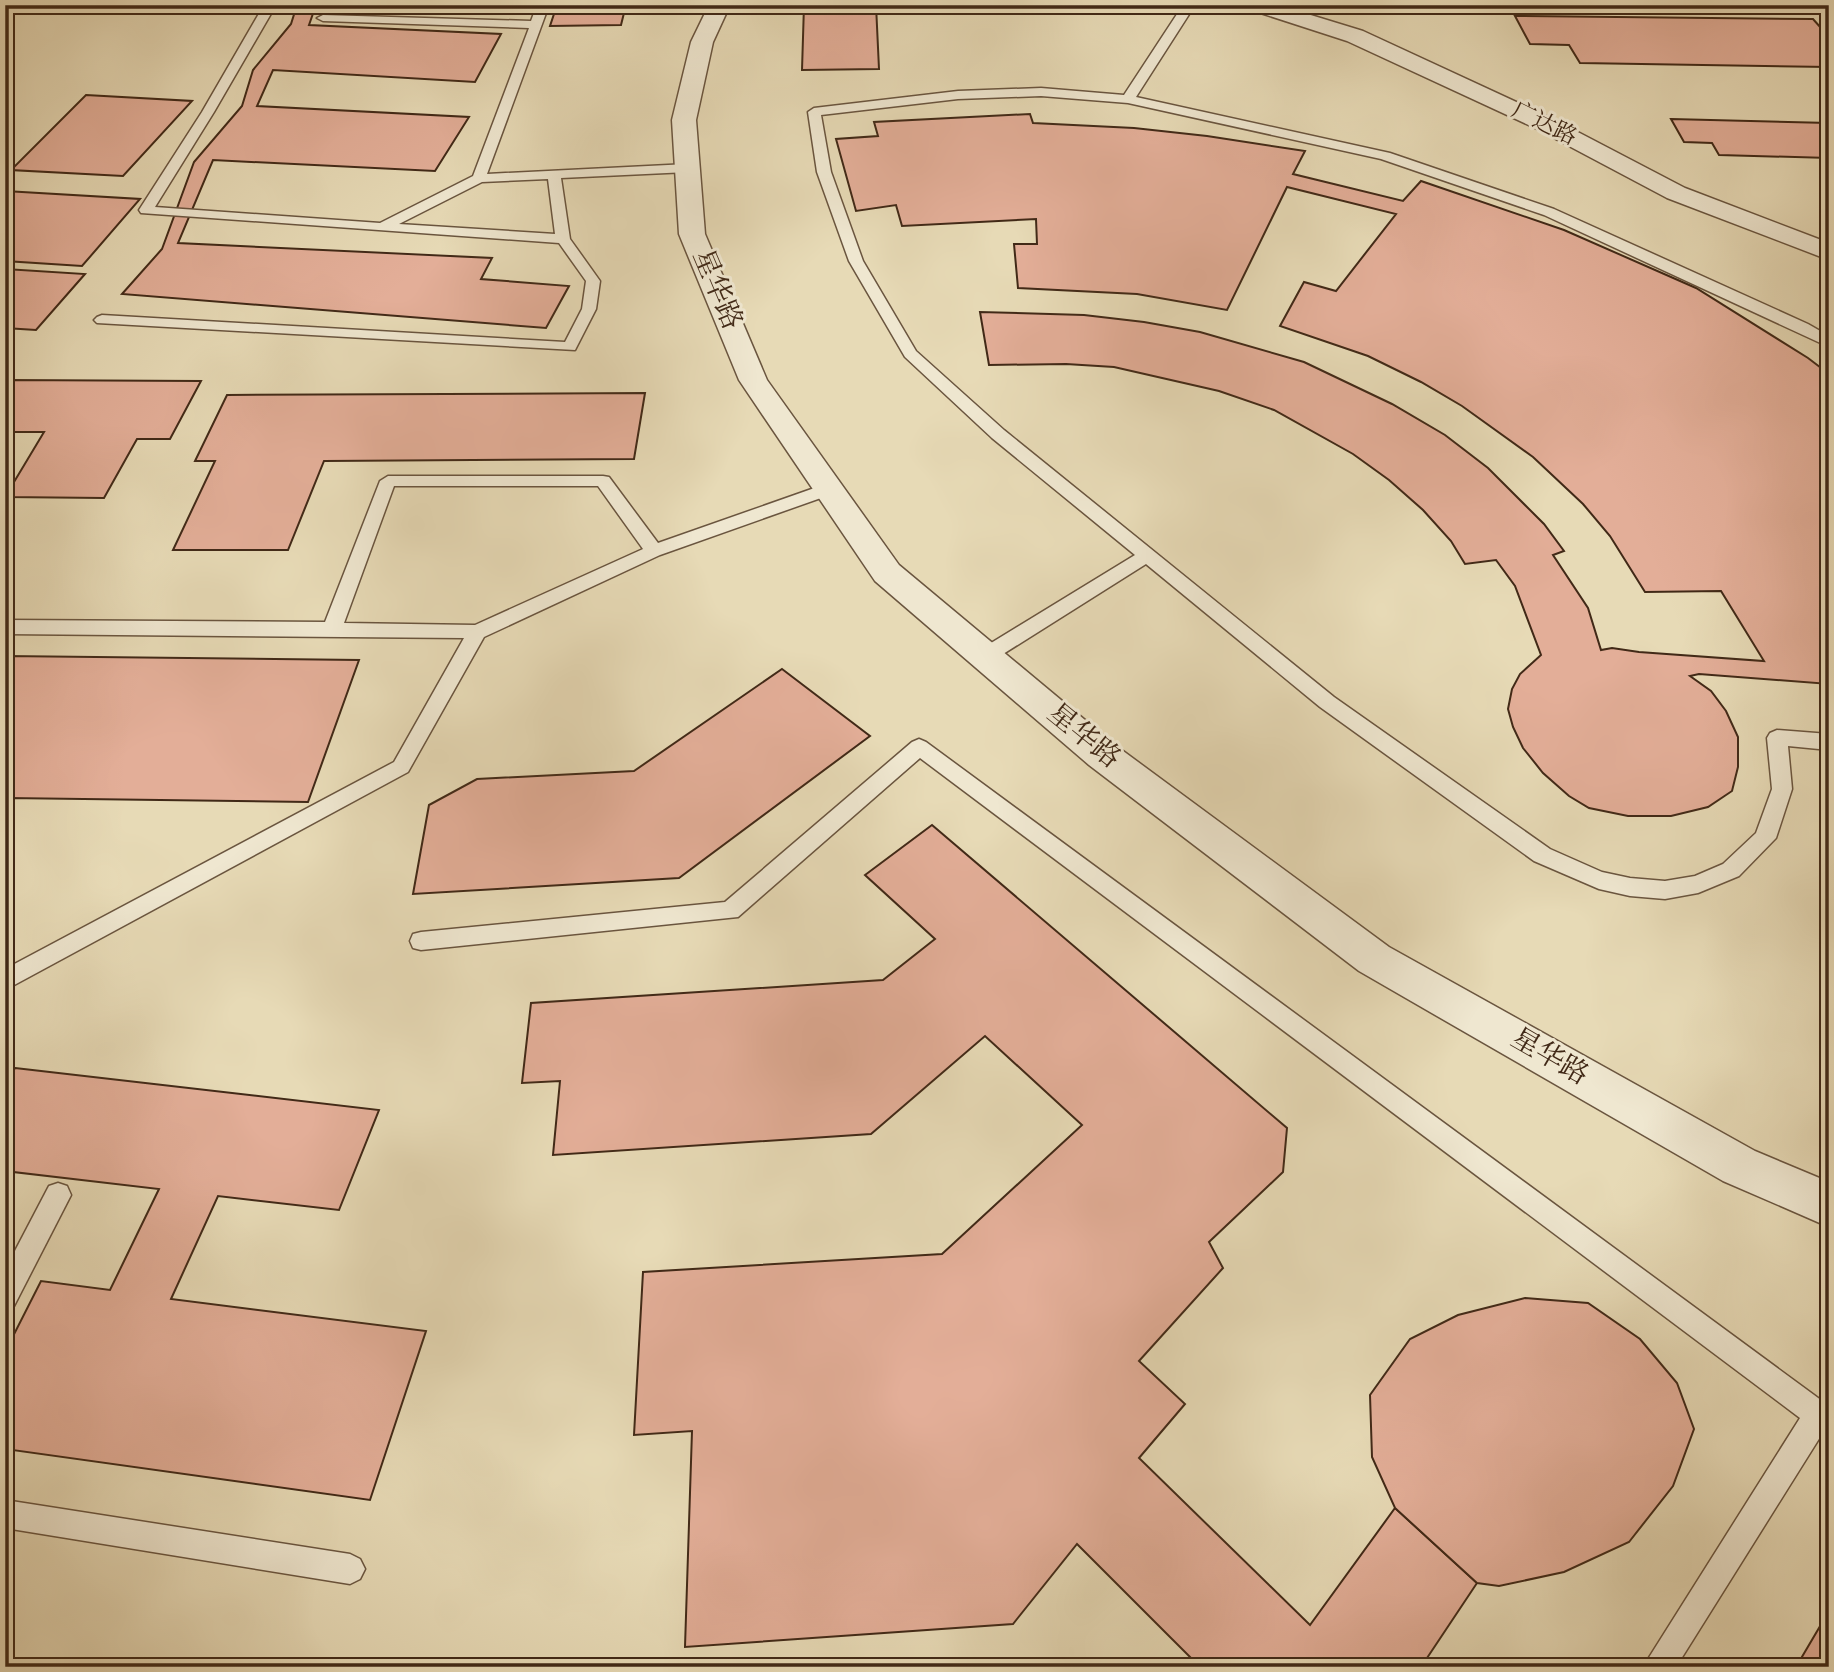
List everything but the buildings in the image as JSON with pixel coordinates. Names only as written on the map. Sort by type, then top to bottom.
[{"type":"street","name":"星华路","points":[[720,5],[702,42],[684,120],[692,234],[753,380],[887,573],[1102,755],[1374,959],[1739,1166],[1829,1205]]},
{"type":"street","name":"广达路","points":[[1255,5],[1355,36],[1543,122],[1676,193],[1829,252]]},
{"type":"lane","points":[[270,5],[208,112],[146,210],[563,239]]},
{"type":"lane","points":[[479,178],[543,5]]},
{"type":"lane","points":[[1128,99],[1189,5]]},
{"type":"lane","points":[[323,18],[536,25]]},
{"type":"lane","points":[[1829,342],[1803,327],[1549,212],[1385,156],[1128,99],[1041,92],[958,94],[814,112],[824,172],[856,261],[911,354],[998,434],[1327,702],[1542,855],[1599,880],[1665,890],[1698,884],[1731,870],[1765,838],[1782,789],[1777,738],[1829,741]]},
{"type":"lane","points":[[382,227],[479,178],[688,168]]},
{"type":"lane","points":[[103,320],[570,347],[589,309],[593,281],[563,239],[554,175]]},
{"type":"lane","points":[[332,629],[388,481],[603,481],[654,551]]},
{"type":"lane","points":[[5,627],[477,632],[654,551],[829,489]]},
{"type":"lane","points":[[985,656],[1148,555]]},
{"type":"lane","points":[[5,980],[401,767],[477,632]]},
{"type":"lane","points":[[421,941],[730,911],[919,747],[1823,1419],[1658,1667]]},
{"type":"lane","points":[[5,1297],[58,1195]]},
{"type":"lane","points":[[5,1514],[350,1569]]}]
